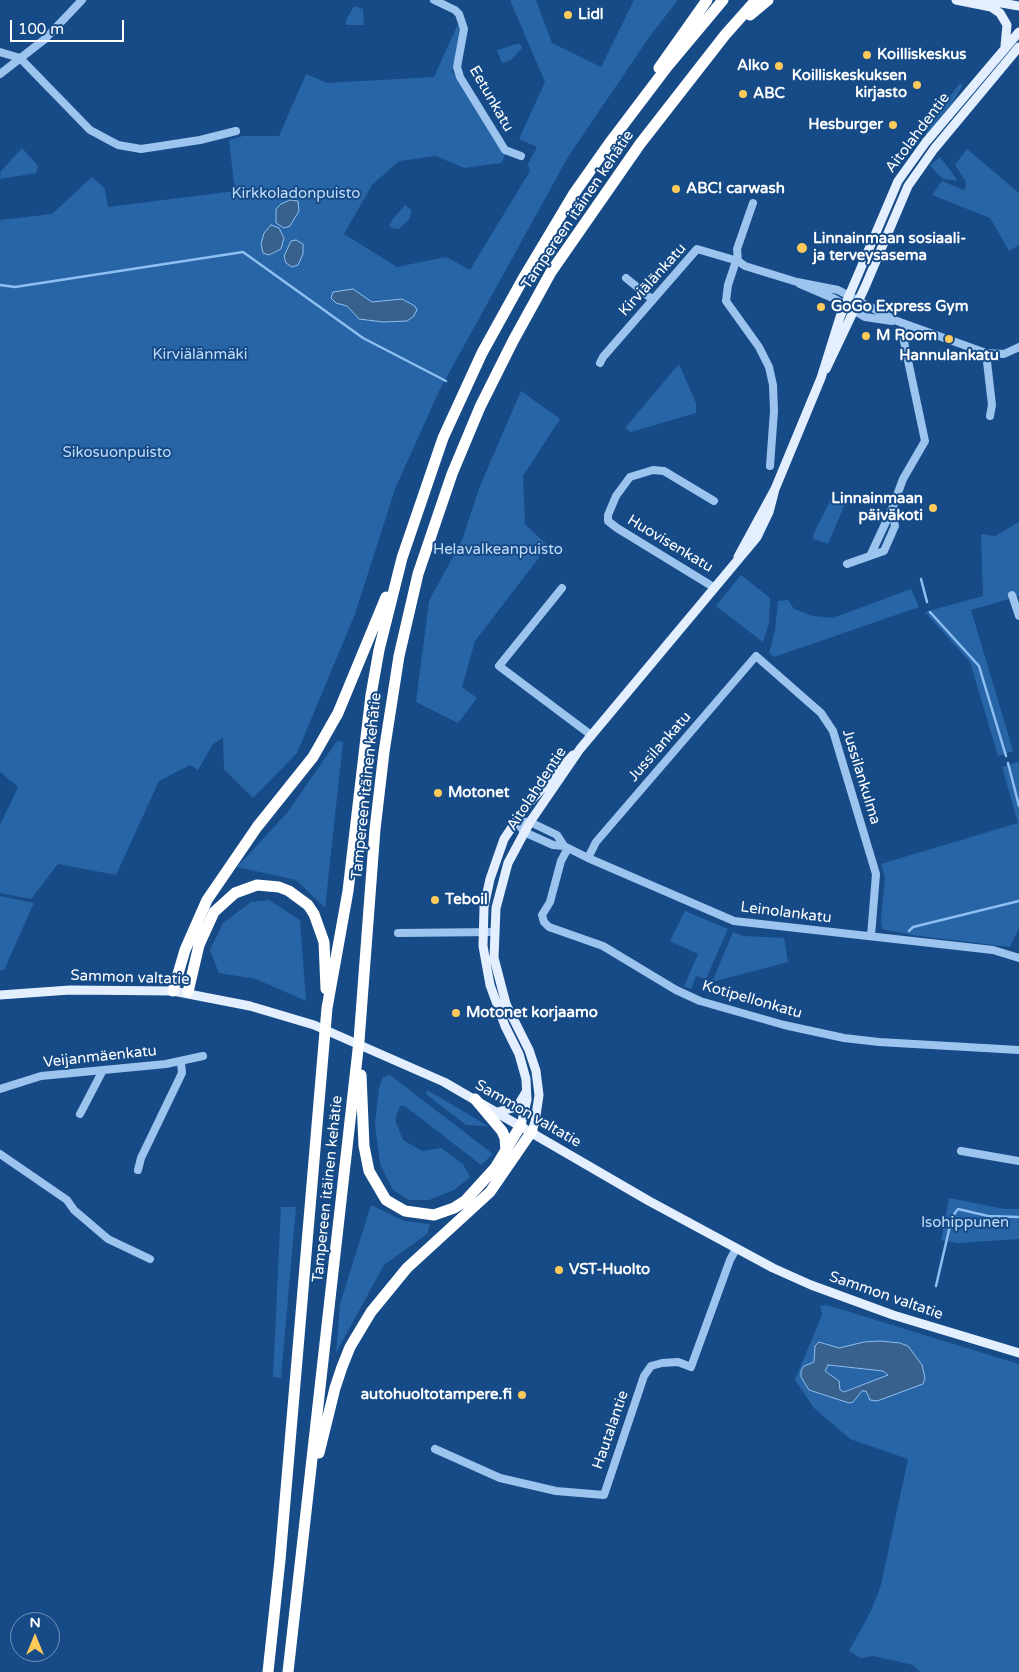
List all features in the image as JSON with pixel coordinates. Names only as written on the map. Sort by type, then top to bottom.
[{"type":"highway","points":[[634,110],[667,56],[707,0]]},
{"type":"highway","name":"Tampereen itäinen kehätie","points":[[268,1672],[280,1560],[327,1008],[348,891],[371,695],[379,650],[402,558],[443,438],[482,353],[524,277],[574,196],[634,110],[724,0]]},
{"type":"highway","name":"Tampereen itäinen kehätie","points":[[288,1672],[359,1041],[375,829],[392,698],[416,583],[452,474],[480,407],[513,341],[551,272],[640,144],[725,35],[756,0]]},
{"type":"highway","points":[[725,35],[768,0]]},
{"type":"highway","points":[[173,991],[185,950],[207,900],[257,826],[312,758],[338,713],[402,558]]},
{"type":"highway","points":[[188,992],[199,945],[214,912],[235,893],[257,885],[268,885],[289,891],[299,897],[314,914],[320,927],[326,956],[327,1008]]},
{"type":"highway","points":[[359,1041],[366,1159],[373,1181],[386,1200],[415,1214],[444,1213],[470,1196],[506,1151],[521,1125]]},
{"type":"highway","points":[[475,1099],[502,1131],[505,1138],[506,1151]]},
{"type":"highway","points":[[310,1488],[335,1388],[350,1347],[364,1323],[382,1295],[407,1268],[490,1192],[532,1131]]},
{"type":"main road","points":[[956,0],[991,7],[1000,13],[1008,25],[1004,49]]},
{"type":"main road","points":[[981,0],[1019,6]]},
{"type":"main road","name":"Aitolahdentie","points":[[532,1131],[536,1122],[539,1095],[536,1071],[529,1050],[506,1004],[494,958],[494,932],[498,894],[508,863],[530,822],[580,749],[736,561],[775,489],[821,378],[827,353],[845,305],[898,181],[926,142],[1019,32]]},
{"type":"main road","name":"Aitolahdentie","points":[[821,378],[835,356],[908,186],[934,149],[1019,47]]},
{"type":"main road","points":[[998,73],[1019,55]]},
{"type":"main road","name":"Aitolahdentie","points":[[521,1125],[526,1108],[527,1090],[519,1054],[502,1020],[490,985],[483,932],[490,879],[504,839],[516,821],[564,762],[580,749]]},
{"type":"main road","name":"Sammon valtatie","points":[[0,995],[70,990],[188,992],[296,1019],[341,1035],[475,1099],[736,1249],[811,1285],[1019,1353]]},
{"type":"main road","points":[[497,1112],[517,1107],[527,1090]]},
{"type":"street","points":[[0,74],[45,38],[82,0]]},
{"type":"street","name":"Eetunkatu","points":[[434,0],[455,10],[459,14],[464,29],[456,67],[460,77],[505,150],[521,156]]},
{"type":"street","points":[[0,52],[20,58],[90,130],[118,145],[141,149],[236,131]]},
{"type":"street","points":[[752,203],[738,249],[738,261],[735,264],[728,285],[726,301],[759,347],[769,367],[773,385],[774,411],[770,466]]},
{"type":"street","name":"Kirviälänkatu","points":[[600,363],[603,357],[697,249],[797,282],[838,290],[859,300]]},
{"type":"street","points":[[626,278],[653,300]]},
{"type":"street","name":"Kirviälänkatu","points":[[797,282],[854,311]]},
{"type":"street","points":[[859,300],[901,323],[986,352],[1004,354],[1019,347]]},
{"type":"street","points":[[854,311],[865,317],[880,321],[901,323]]},
{"type":"street","points":[[846,564],[871,554],[904,479],[925,441],[901,323]]},
{"type":"street","points":[[986,352],[992,405],[990,416]]},
{"type":"street","name":"Huovisenkatu","points":[[714,501],[664,471],[653,470],[630,477],[616,496],[608,515],[608,522],[715,588]]},
{"type":"street","points":[[562,588],[499,666],[591,735]]},
{"type":"street","points":[[1012,595],[1019,616]]},
{"type":"street","name":"Jussilankatu","points":[[588,858],[596,842],[756,656]]},
{"type":"street","name":"Jussilankulma","points":[[756,656],[821,713],[833,731],[876,874],[871,936]]},
{"type":"street","name":"Leinolankatu","points":[[516,821],[530,822],[557,835],[566,847]]},
{"type":"street","name":"Leinolankatu","points":[[516,821],[524,832],[553,845],[566,847],[734,921],[993,950],[1019,958]]},
{"type":"street","name":"Kotipellonkatu","points":[[566,847],[550,902],[542,915],[544,922],[549,926],[603,946],[682,993],[700,1001],[784,1025],[844,1038],[879,1042],[1019,1050]]},
{"type":"street","points":[[398,934],[494,932]]},
{"type":"street","name":"Veijanmäenkatu","points":[[0,1089],[41,1076],[102,1072],[181,1062],[203,1056]]},
{"type":"street","points":[[138,1170],[141,1158],[182,1073],[181,1062]]},
{"type":"street","points":[[80,1114],[102,1072]]},
{"type":"street","points":[[961,1151],[1019,1161]]},
{"type":"street","points":[[0,1154],[67,1200],[74,1210],[108,1239],[150,1259]]},
{"type":"street","name":"Hautalantie","points":[[435,1449],[500,1478],[556,1490],[604,1495],[644,1376],[651,1366],[662,1362],[678,1362],[691,1367],[730,1260],[736,1249]]},
{"type":"green space","points":[[510,0],[536,0],[552,43],[601,67],[634,0],[678,0],[650,36],[568,157],[439,391],[395,489],[355,614],[297,753],[253,798],[224,769],[223,738],[213,744],[198,770],[190,765],[159,781],[116,875],[58,864],[31,899],[0,893],[0,825],[18,787],[0,772],[0,220],[52,214],[92,177],[105,189],[108,207],[235,191],[229,140],[243,136],[279,136],[306,74],[327,83],[434,77],[458,24],[461,31],[452,71],[505,155],[501,163],[464,168],[436,156],[399,161],[372,185],[344,234],[397,267],[446,257],[470,270],[530,171],[528,164],[537,147],[519,139],[545,82]]},
{"type":"green space","points":[[354,6],[363,9],[364,25],[346,25],[346,20]]},
{"type":"green space","points":[[520,44],[522,48],[511,60],[502,63],[497,50]]},
{"type":"green space","points":[[960,83],[963,85],[953,102],[925,136],[935,116]]},
{"type":"green space","points":[[22,148],[38,166],[36,173],[0,179],[1,171]]},
{"type":"green space","points":[[967,149],[1019,193],[1019,245],[1009,251],[990,218],[932,195],[942,181],[964,190],[965,180],[955,165]]},
{"type":"green space","points":[[940,157],[957,181],[944,179],[930,165]]},
{"type":"green space","points":[[405,205],[411,210],[410,218],[399,229],[392,228],[389,226]]},
{"type":"green space","points":[[679,364],[696,403],[696,413],[631,432],[625,428]]},
{"type":"green space","name":"Helavalkeanpuisto","points":[[521,391],[560,419],[523,476],[525,524],[548,546],[475,641],[462,687],[477,698],[458,723],[416,702],[429,601],[462,540],[480,486]]},
{"type":"green space","points":[[831,499],[845,504],[828,544],[813,539],[813,535]]},
{"type":"green space","points":[[1019,522],[1019,596],[971,610],[1013,751],[998,756],[970,662],[925,612],[983,596],[981,534],[995,536]]},
{"type":"green space","points":[[741,575],[770,598],[769,623],[763,642],[716,606]]},
{"type":"green space","points":[[911,589],[919,607],[774,657],[769,653],[775,631],[778,601],[788,600],[794,609],[813,616],[833,618]]},
{"type":"green space","points":[[337,741],[343,742],[325,908],[296,880],[237,867],[287,813]]},
{"type":"green space","points":[[1018,762],[1019,928],[1010,947],[912,935],[882,929],[881,919],[885,877],[881,864],[1018,823],[1002,767]]},
{"type":"green space","points":[[0,896],[34,903],[4,970],[0,970]]},
{"type":"green space","points":[[269,900],[300,920],[306,1001],[256,979],[219,973],[210,950],[223,923],[251,902]]},
{"type":"green space","points":[[685,911],[728,929],[706,979],[696,976],[691,989],[684,986],[698,954],[670,941]]},
{"type":"green space","points":[[733,932],[743,936],[784,938],[788,962],[712,982]]},
{"type":"green space","points":[[390,1075],[493,1154],[481,1165],[405,1106],[400,1106],[395,1120],[403,1140],[422,1151],[441,1148],[463,1164],[470,1177],[454,1190],[429,1200],[409,1200],[393,1190],[380,1164],[375,1124],[379,1088],[383,1077]]},
{"type":"green space","points":[[427,1090],[488,1126],[466,1125],[426,1094]]},
{"type":"green space","name":"Isohippunen","points":[[949,1198],[1004,1209],[1019,1209],[1019,1239],[958,1243],[941,1240]]},
{"type":"green space","points":[[371,1205],[404,1221],[430,1224],[427,1234],[384,1265],[336,1353],[340,1304]]},
{"type":"green space","points":[[281,1207],[296,1207],[281,1378],[273,1377]]},
{"type":"green space","points":[[827,1305],[1019,1364],[1019,1672],[920,1672],[913,1665],[873,1656],[861,1658],[849,1651],[871,1611],[881,1585],[908,1459],[850,1439],[814,1408],[795,1380],[822,1315],[820,1306]],"holes":[[[824,1342],[832,1347],[839,1348],[864,1342],[900,1343],[919,1386],[862,1391],[853,1402],[849,1403],[809,1390],[804,1366],[814,1362]]]},
{"type":"green space","points":[[828,1365],[883,1371],[888,1375],[844,1392],[840,1390],[839,1381],[825,1371]]},
{"type":"shaded area","points":[[290,200],[298,201],[299,211],[290,226],[284,228],[276,223],[276,209],[281,204]]},
{"type":"shaded area","points":[[271,225],[279,228],[284,238],[281,249],[269,255],[263,253],[261,244],[264,233]]},
{"type":"shaded area","points":[[296,240],[303,244],[303,254],[298,265],[292,267],[286,263],[284,256],[291,241]]},
{"type":"shaded area","points":[[353,289],[372,302],[402,299],[415,306],[417,310],[413,317],[407,321],[383,322],[359,319],[347,306],[336,303],[331,298],[333,292]]},
{"type":"shaded area","points":[[880,1341],[900,1343],[908,1346],[922,1365],[925,1378],[923,1384],[877,1401],[870,1400],[866,1391],[862,1391],[853,1402],[849,1403],[809,1390],[801,1377],[801,1371],[804,1366],[814,1362],[815,1346],[819,1342],[839,1348],[864,1342]],"holes":[[[828,1365],[883,1371],[888,1375],[844,1392],[840,1390],[839,1381],[825,1371]]]},
{"type":"waterway","points":[[0,285],[15,287],[243,252],[363,338],[446,381]]},
{"type":"waterway","points":[[921,579],[927,602]]},
{"type":"waterway","points":[[930,612],[979,666],[1006,756]]},
{"type":"waterway","points":[[1008,763],[1019,806]]},
{"type":"waterway","points":[[909,931],[913,927],[1019,901]]},
{"type":"waterway","points":[[936,1286],[952,1217],[958,1209],[988,1216],[1019,1217]]},
{"type":"place","name":"Lidl","points":[[568,15]]},
{"type":"place","name":"Koilliskeskus","points":[[867,55]]},
{"type":"place","name":"Alko","points":[[779,66]]},
{"type":"place","name":"Koilliskeskuksen kirjasto","points":[[917,85]]},
{"type":"place","name":"ABC","points":[[743,94]]},
{"type":"place","name":"Hesburger","points":[[893,125]]},
{"type":"place","name":"ABC! carwash","points":[[676,189]]},
{"type":"place","name":"Linnainmaan sosiaali- ja terveysasema","points":[[802,248]]},
{"type":"place","name":"GoGo Express Gym","points":[[821,307]]},
{"type":"place","name":"M Room","points":[[866,336]]},
{"type":"place","name":"Hannulankatu","points":[[949,339]]},
{"type":"place","name":"Linnainmaan päiväkoti","points":[[933,508]]},
{"type":"place","name":"Motonet","points":[[438,793]]},
{"type":"place","name":"Teboil","points":[[435,900]]},
{"type":"place","name":"Motonet korjaamo","points":[[456,1013]]},
{"type":"place","name":"VST-Huolto","points":[[559,1270]]},
{"type":"place","name":"autohuoltotampere.fi","points":[[522,1395]]},
{"type":"park label","name":"Kirkkoladonpuisto","points":[[296,194]]},
{"type":"park label","name":"Kirviälänmäki","points":[[200,355]]},
{"type":"park label","name":"Sikosuonpuisto","points":[[117,453]]}]
